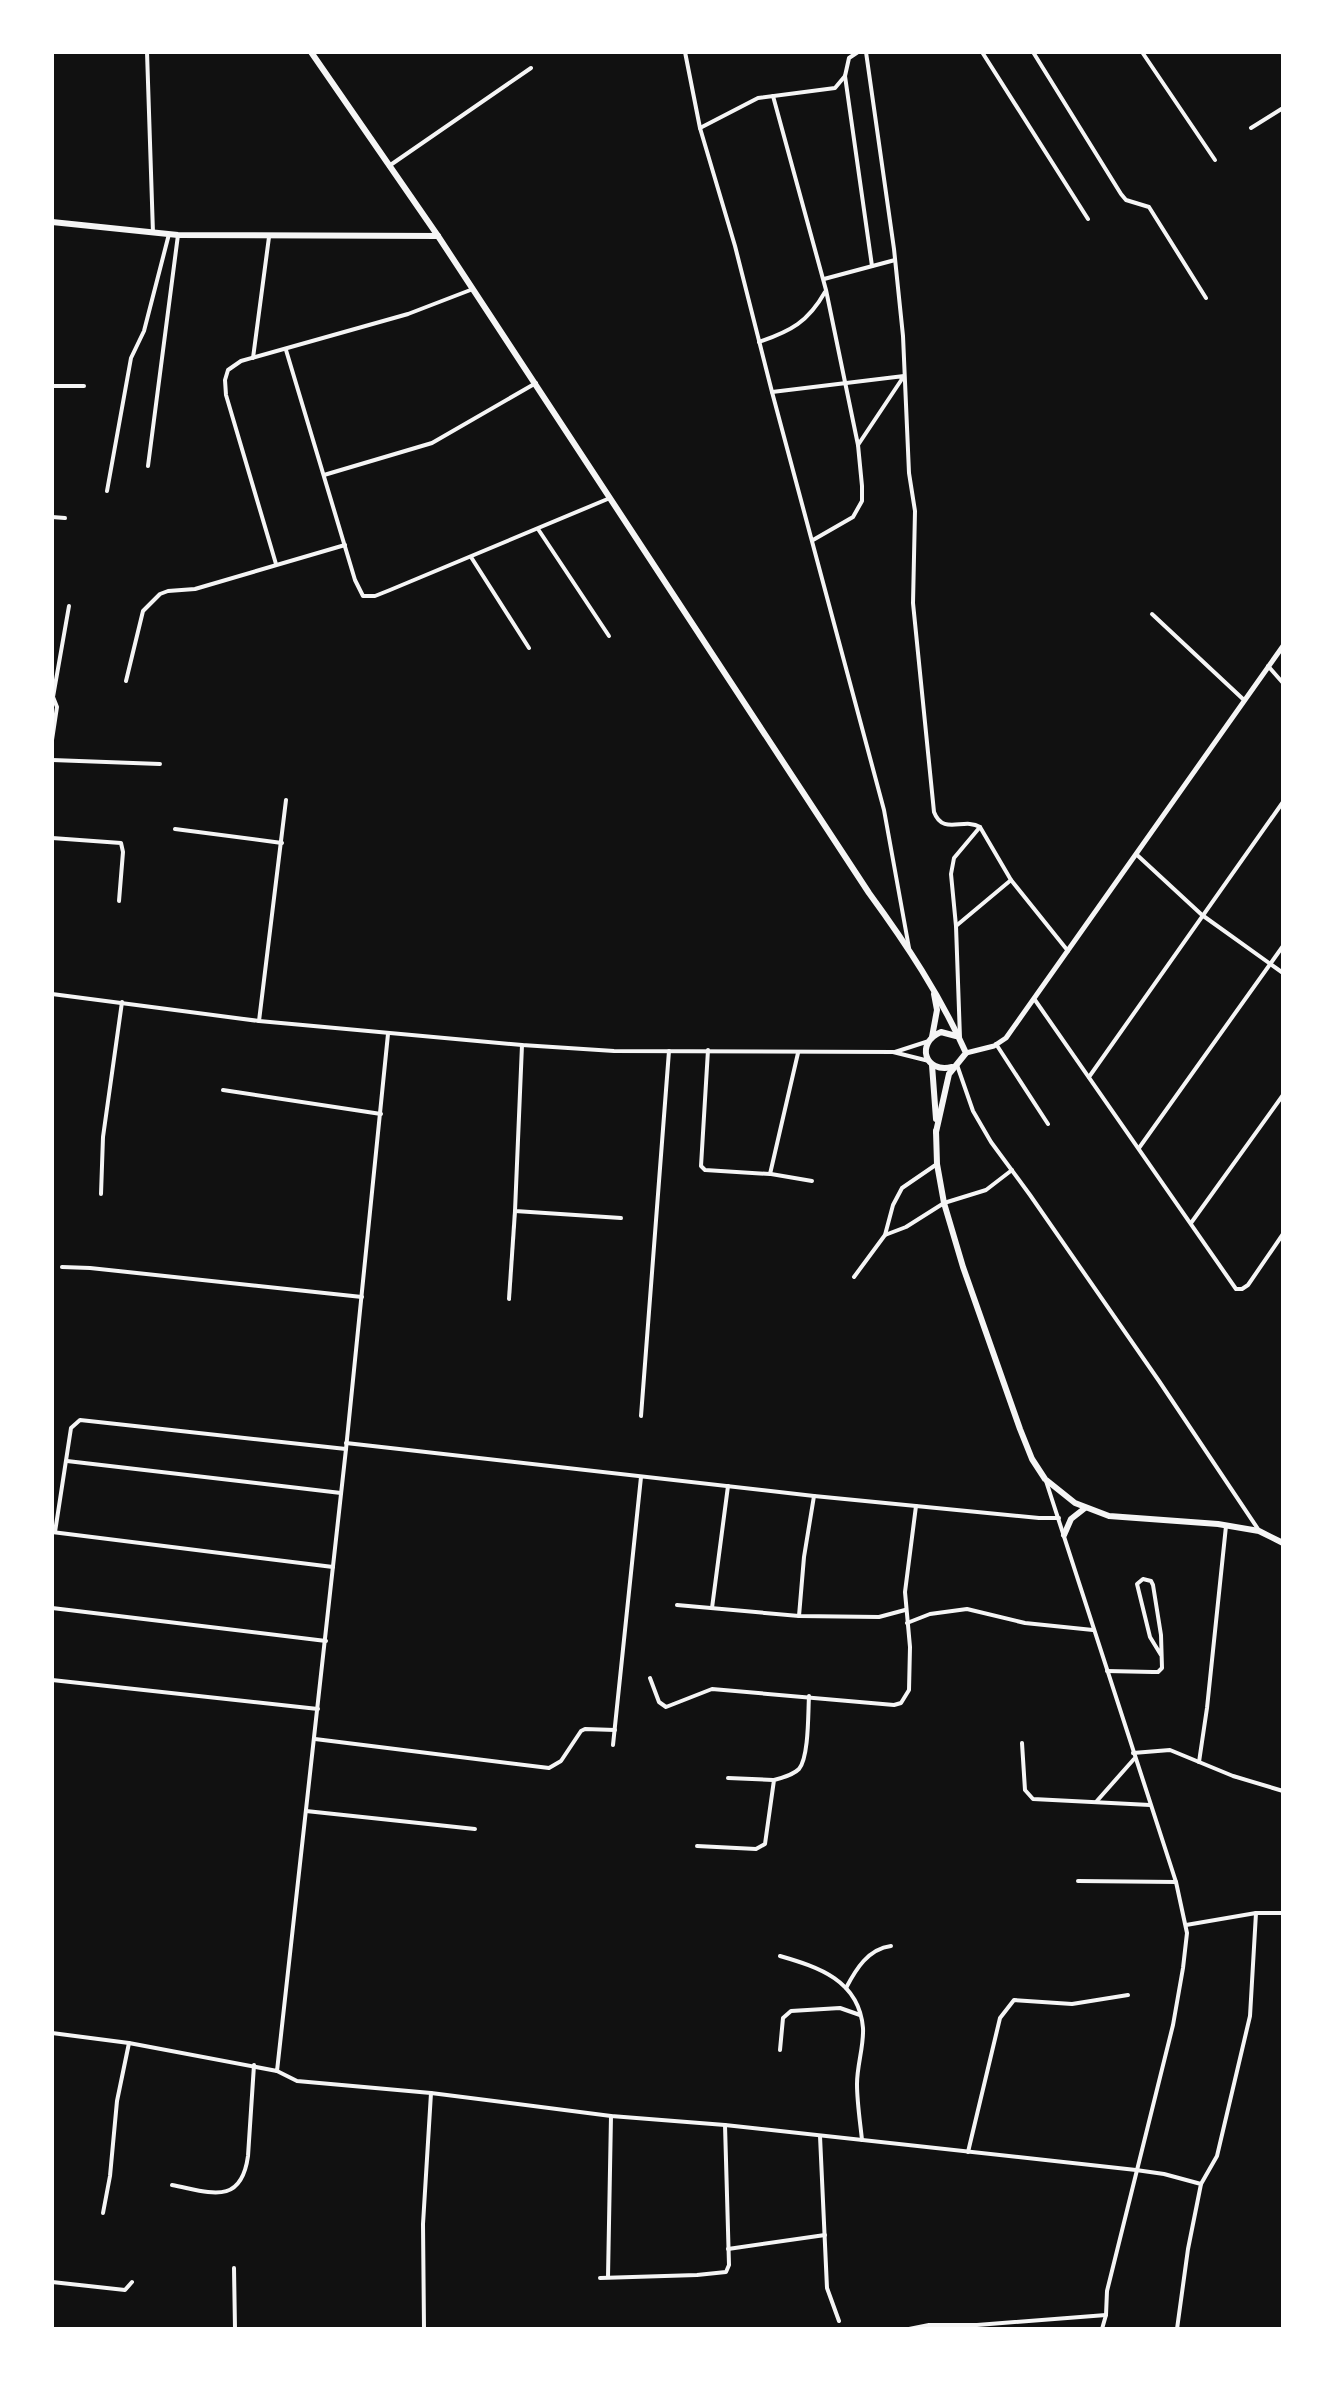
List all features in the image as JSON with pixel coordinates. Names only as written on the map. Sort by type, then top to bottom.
[{"type":"main road","points":[[311,52],[536,383],[944,1005],[966,1053],[954,1066],[944,1092],[936,1132]]},
{"type":"main road","points":[[52,222],[178,235],[438,236]]},
{"type":"main road","points":[[933,987],[937,1010],[926,1051],[931,1063],[937,1164],[944,1203],[963,1267],[1032,1459],[1045,1479],[1085,1508],[1121,1518],[1259,1531],[1283,1543]]},
{"type":"main road","points":[[930,1039],[947,1032],[958,1038]]},
{"type":"main road","points":[[931,1063],[942,1069],[954,1066]]},
{"type":"main road","points":[[1064,1535],[1071,1519],[1085,1508]]},
{"type":"street","points":[[147,52],[153,233]]},
{"type":"street","points":[[685,52],[700,128],[735,246],[884,810],[909,948]]},
{"type":"street","points":[[858,52],[849,58],[845,76],[872,266]]},
{"type":"street","points":[[866,52],[903,336],[909,473],[915,511],[913,603],[931,795],[936,817],[942,824],[974,823],[980,827],[1011,880],[1068,951]]},
{"type":"street","points":[[982,52],[1088,219]]},
{"type":"street","points":[[1033,52],[1121,194],[1126,200],[1149,207],[1206,298]]},
{"type":"street","points":[[1142,52],[1215,160]]},
{"type":"street","points":[[389,166],[531,68]]},
{"type":"street","points":[[700,128],[758,98],[835,88],[845,76]]},
{"type":"street","points":[[773,96],[826,290],[858,445],[862,486],[862,501],[853,517],[813,540]]},
{"type":"street","points":[[1251,128],[1283,108]]},
{"type":"street","points":[[107,491],[131,358],[144,331],[169,234]]},
{"type":"street","points":[[253,358],[269,234]]},
{"type":"street","points":[[148,466],[178,235]]},
{"type":"street","points":[[823,280],[895,260]]},
{"type":"street","points":[[276,564],[226,395],[228,370],[241,361],[408,314],[473,289]]},
{"type":"street","points":[[759,342],[801,324],[815,310],[826,290]]},
{"type":"street","points":[[286,350],[359,589],[366,596],[390,590],[610,498]]},
{"type":"street","points":[[772,392],[904,376]]},
{"type":"street","points":[[858,445],[904,376]]},
{"type":"street","points":[[324,475],[432,443],[536,383]]},
{"type":"street","points":[[52,386],[84,386]]},
{"type":"street","points":[[52,517],[65,518]]},
{"type":"street","points":[[538,529],[609,636]]},
{"type":"street","points":[[126,681],[143,611],[160,594],[195,589],[345,545]]},
{"type":"street","points":[[471,557],[529,648]]},
{"type":"street","points":[[52,740],[57,707],[53,697],[69,606]]},
{"type":"street","points":[[1152,614],[1244,700]]},
{"type":"street","points":[[966,1053],[1006,1038],[1283,646]]},
{"type":"street","points":[[1268,666],[1283,683]]},
{"type":"street","points":[[52,760],[160,764]]},
{"type":"street","points":[[259,1021],[286,800]]},
{"type":"street","points":[[1089,1077],[1283,802]]},
{"type":"street","points":[[958,1038],[956,926],[951,874],[954,858],[980,827]]},
{"type":"street","points":[[175,829],[282,843]]},
{"type":"street","points":[[52,838],[121,843],[119,901]]},
{"type":"street","points":[[1136,854],[1202,915],[1283,973]]},
{"type":"street","points":[[956,926],[1011,880]]},
{"type":"street","points":[[1139,1148],[1283,946]]},
{"type":"street","points":[[52,994],[259,1021],[522,1045],[614,1051],[893,1052],[931,1063]]},
{"type":"street","points":[[1035,1000],[1236,1289],[1248,1285],[1283,1234]]},
{"type":"street","points":[[101,1194],[103,1137],[122,1002]]},
{"type":"street","points":[[277,2071],[326,1641],[388,1034]]},
{"type":"street","points":[[893,1052],[930,1039]]},
{"type":"street","points":[[996,1044],[1048,1124]]},
{"type":"street","points":[[509,1299],[522,1045]]},
{"type":"street","points":[[708,1050],[701,1166],[705,1170],[770,1174],[812,1181]]},
{"type":"street","points":[[641,1416],[669,1051]]},
{"type":"street","points":[[770,1174],[798,1053]]},
{"type":"street","points":[[954,1066],[978,1121],[1259,1531]]},
{"type":"street","points":[[223,1090],[381,1114]]},
{"type":"street","points":[[1191,1223],[1283,1095]]},
{"type":"street","points":[[854,1277],[885,1235],[893,1205],[902,1188],[937,1164]]},
{"type":"street","points":[[885,1235],[906,1227],[944,1203],[986,1190],[1012,1170]]},
{"type":"street","points":[[515,1211],[621,1218]]},
{"type":"street","points":[[62,1267],[362,1297]]},
{"type":"street","points":[[333,1567],[54,1532],[71,1428],[74,1423],[86,1419],[814,1496],[1059,1518]]},
{"type":"street","points":[[67,1461],[341,1493]]},
{"type":"street","points":[[613,1745],[641,1477]]},
{"type":"street","points":[[1045,1479],[1176,1882],[1187,1933],[1173,2025],[1107,2291],[1102,2329]]},
{"type":"street","points":[[712,1608],[728,1486]]},
{"type":"street","points":[[799,1616],[814,1496]]},
{"type":"street","points":[[650,1678],[659,1702],[666,1707],[712,1689],[894,1705],[901,1703],[909,1690],[906,1579],[916,1506]]},
{"type":"street","points":[[1199,1762],[1226,1526]]},
{"type":"street","points":[[1107,1671],[1158,1672],[1162,1668],[1161,1635],[1153,1585],[1151,1581],[1143,1579],[1137,1584],[1150,1637],[1161,1655]]},
{"type":"street","points":[[677,1605],[799,1616],[879,1617],[905,1610]]},
{"type":"street","points":[[52,1608],[326,1641]]},
{"type":"street","points":[[907,1623],[930,1614],[967,1609],[1025,1623],[1093,1630]]},
{"type":"street","points":[[52,1680],[318,1709]]},
{"type":"street","points":[[728,1778],[774,1780],[799,1769],[804,1759],[809,1696]]},
{"type":"street","points":[[315,1739],[549,1768],[561,1761],[581,1731],[615,1730]]},
{"type":"street","points":[[1022,1743],[1025,1790],[1030,1797],[1150,1805]]},
{"type":"street","points":[[1132,1753],[1170,1750],[1233,1776],[1283,1791]]},
{"type":"street","points":[[1095,1802],[1134,1759]]},
{"type":"street","points":[[697,1846],[762,1848],[767,1838],[774,1780]]},
{"type":"street","points":[[306,1811],[475,1829]]},
{"type":"street","points":[[1078,1881],[1176,1882]]},
{"type":"street","points":[[1185,1925],[1256,1913],[1283,1913]]},
{"type":"street","points":[[1177,2329],[1201,2184],[1217,2156],[1250,2016],[1256,1913]]},
{"type":"street","points":[[846,1988],[856,1970],[871,1954],[882,1947],[891,1946]]},
{"type":"street","points":[[780,1956],[826,1971],[846,1988],[860,2015],[863,2029],[857,2083],[862,2140]]},
{"type":"street","points":[[968,2152],[1000,2018],[1014,2000],[1072,2004],[1128,1995]]},
{"type":"street","points":[[780,2050],[783,2018],[791,2011],[840,2008],[860,2015]]},
{"type":"street","points":[[52,2033],[254,2065],[297,2081],[1136,2170],[1201,2184]]},
{"type":"street","points":[[103,2213],[117,2101],[129,2043]]},
{"type":"street","points":[[172,2185],[222,2194],[238,2185],[246,2170],[248,2156],[254,2065]]},
{"type":"street","points":[[424,2329],[423,2224],[431,2093]]},
{"type":"street","points":[[608,2278],[611,2116]]},
{"type":"street","points":[[600,2278],[723,2273],[729,2265],[725,2125]]},
{"type":"street","points":[[820,2136],[827,2288],[839,2321]]},
{"type":"street","points":[[728,2249],[825,2235]]},
{"type":"street","points":[[234,2268],[235,2329]]},
{"type":"street","points":[[52,2282],[125,2290],[132,2282]]},
{"type":"street","points":[[909,2329],[929,2325],[977,2325],[1106,2315]]}]
